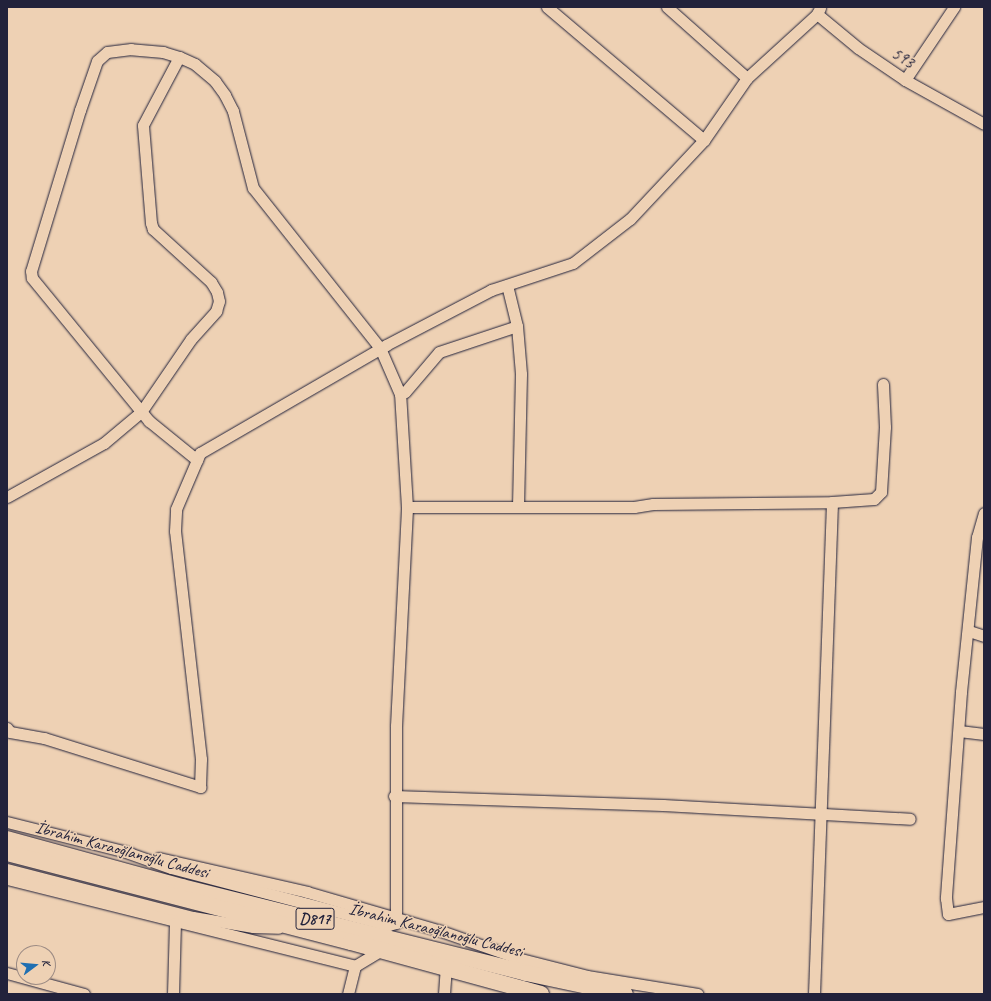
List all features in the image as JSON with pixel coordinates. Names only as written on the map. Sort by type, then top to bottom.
[{"type":"highway","name":"İbrahim Karaoğlanoğlu Caddesi","points":[[7,840],[182,887],[526,973],[625,994]]},
{"type":"highway","name":"İbrahim Karaoğlanoğlu Caddesi","points":[[7,853],[299,928],[541,994]]},
{"type":"street","points":[[547,7],[704,140]]},
{"type":"street","points":[[667,7],[747,78]]},
{"type":"street","points":[[905,80],[954,7]]},
{"type":"street","points":[[7,728],[10,732],[44,738],[200,787],[201,759],[175,531],[176,509],[200,453],[380,348],[491,290],[507,286],[573,263],[630,219],[704,140],[747,78],[819,10]]},
{"type":"street","name":"593","points":[[819,10],[858,48],[905,80],[984,124]]},
{"type":"street","points":[[7,822],[123,851],[160,865],[268,888],[389,925],[393,925],[397,918],[394,796],[407,507],[400,394],[380,348],[253,188],[234,111],[215,81],[195,64],[162,52],[131,49],[107,52],[98,61],[31,271],[32,278],[148,421],[197,460]]},
{"type":"street","points":[[7,497],[104,443],[142,412],[192,339],[216,311],[219,301],[217,292],[211,282],[153,229],[151,223],[143,125],[178,57]]},
{"type":"street","points":[[507,286],[516,326],[521,374],[518,506]]},
{"type":"street","points":[[400,394],[405,392],[440,352],[516,326]]},
{"type":"street","points":[[407,507],[634,507],[653,504],[832,502],[874,499],[881,492],[885,427],[882,384]]},
{"type":"street","points":[[814,994],[832,502]]},
{"type":"street","points":[[984,516],[977,537],[969,631],[958,731],[946,898],[948,914],[984,907]]},
{"type":"street","points":[[969,631],[984,636]]},
{"type":"street","points":[[958,731],[984,734]]},
{"type":"street","points":[[394,796],[820,812],[910,819]]},
{"type":"street","points":[[7,869],[210,920],[253,927],[299,928]]},
{"type":"street","points":[[7,879],[175,923],[355,966]]},
{"type":"street","points":[[397,918],[521,959],[587,976],[698,994]]},
{"type":"street","points":[[174,994],[175,923]]},
{"type":"street","points":[[348,994],[355,966],[380,950]]},
{"type":"street","points":[[444,994],[446,968]]},
{"type":"street","points":[[7,973],[84,994]]}]
